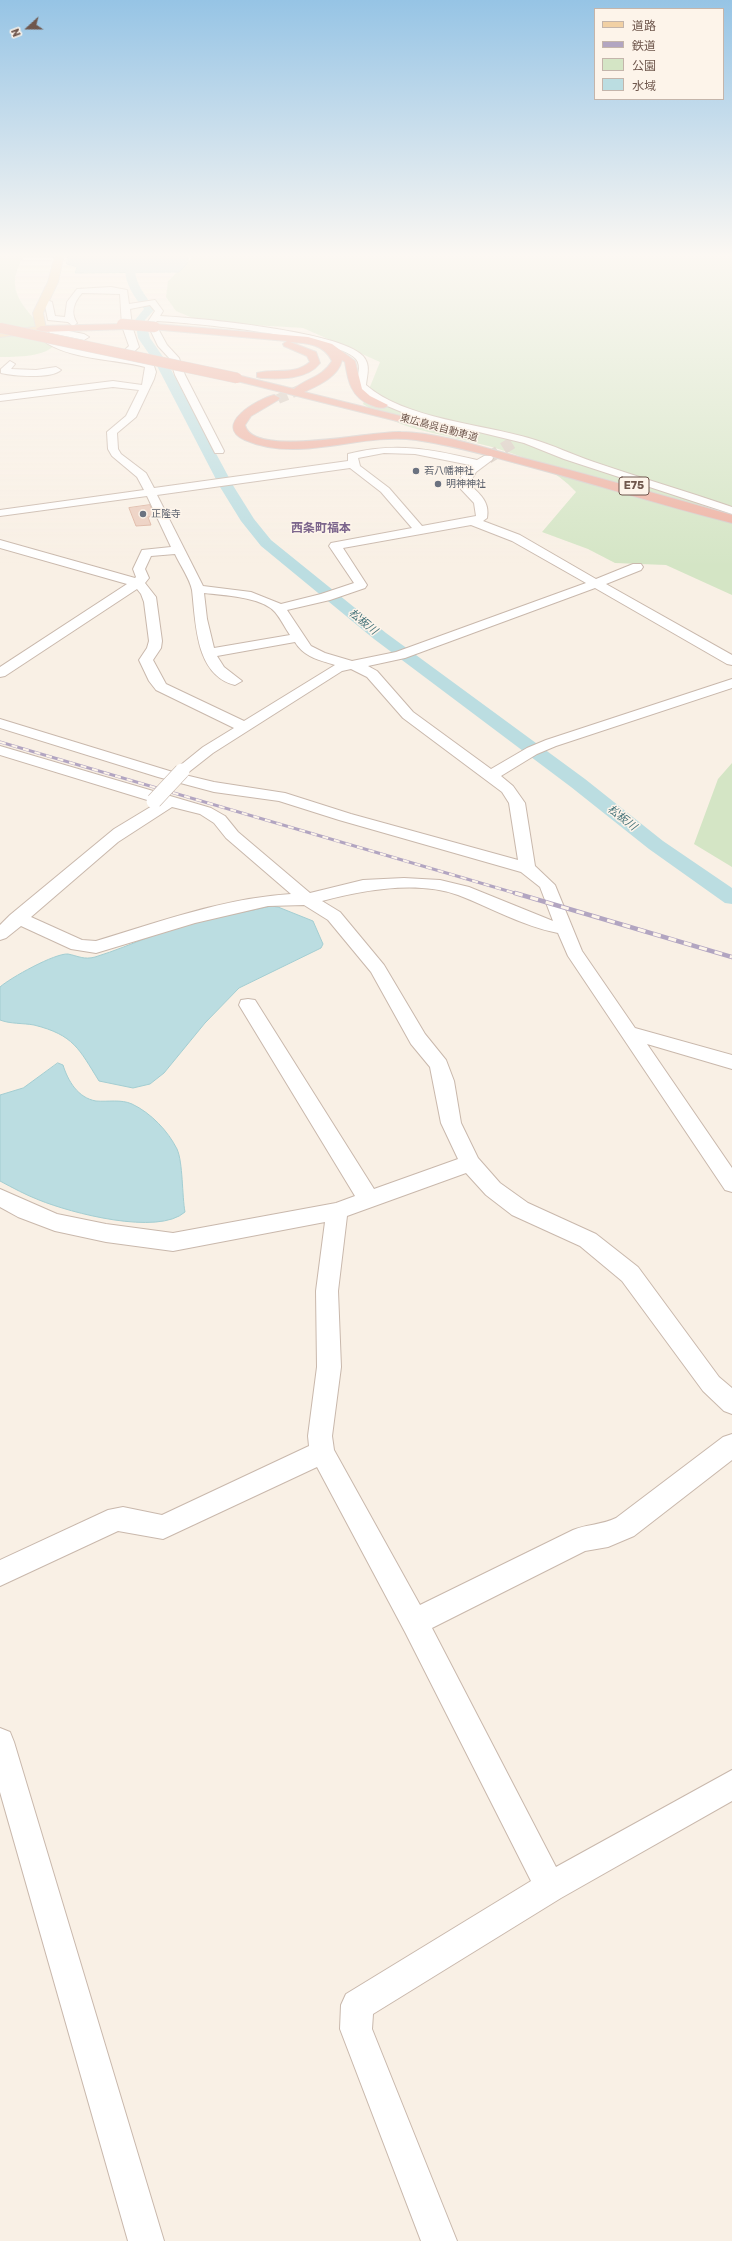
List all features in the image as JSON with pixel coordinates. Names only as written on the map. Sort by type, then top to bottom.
[{"type":"highway","points":[[146,358],[238,377],[294,374],[311,368],[315,363],[315,358]]},
{"type":"highway","points":[[146,358],[238,377],[320,402],[345,412],[348,423],[321,439],[304,441],[277,441],[252,434],[245,424],[250,417],[276,398],[243,417],[239,423],[239,429],[243,434],[261,442],[293,445],[378,436],[421,438],[602,482],[732,518]]},
{"type":"highway","points":[[329,358],[331,362],[329,367],[316,378],[296,389],[326,376],[336,366],[336,358]]},
{"type":"highway","points":[[345,358],[350,361],[354,387],[366,398],[535,456]]},
{"type":"highway","name":"東広島呉自動車道","points":[[238,377],[385,414],[535,456],[732,518]]},
{"type":"street","points":[[74,360],[78,358]]},
{"type":"street","points":[[112,358],[150,365],[152,373],[146,388],[138,398],[131,417],[114,429],[112,439],[113,449],[117,456],[142,475],[151,491],[198,589],[203,632],[210,653],[216,666],[223,674],[235,681]]},
{"type":"street","points":[[174,358],[180,375],[219,452]]},
{"type":"street","points":[[359,358],[364,370],[361,386],[368,394],[375,398],[459,426],[572,458],[732,511]]},
{"type":"street","points":[[10,364],[4,371],[36,373],[59,368],[51,377],[57,391]]},
{"type":"street","points":[[0,398],[113,384],[146,388]]},
{"type":"street","points":[[279,608],[330,595],[361,585],[335,546],[420,531],[481,518],[483,512],[481,503],[476,496],[463,485],[464,481],[483,461],[427,451],[401,449],[352,456],[353,464],[385,490],[420,531]]},
{"type":"street","points":[[0,513],[353,464]]},
{"type":"street","points":[[472,521],[516,538],[732,661]]},
{"type":"street","points":[[0,544],[137,583],[145,588],[153,606],[152,623],[155,641],[155,646],[146,660],[156,681],[171,694],[244,727]]},
{"type":"street","points":[[4,671],[137,583],[143,578],[138,569],[143,564],[146,553],[178,550]]},
{"type":"street","points":[[0,934],[110,840],[154,801],[182,772],[208,750],[338,668],[400,655],[551,601],[637,567]]},
{"type":"street","points":[[198,589],[233,592],[273,603],[279,608],[297,638],[306,649],[320,656],[358,665],[372,674],[408,715],[508,789],[517,803],[527,868]]},
{"type":"street","points":[[210,653],[297,638]]},
{"type":"street","points":[[0,678],[12,670],[4,671]]},
{"type":"street","points":[[491,776],[532,751],[551,743],[732,683]]},
{"type":"street","points":[[0,723],[163,774],[214,787],[280,796],[303,802],[345,817],[527,868],[547,885],[574,952],[732,1184]]},
{"type":"street","points":[[163,774],[203,744],[220,737],[227,738]]},
{"type":"street","points":[[0,750],[170,802],[216,814],[226,824],[232,835],[307,899],[334,916],[378,969],[418,1039],[439,1065],[444,1081],[451,1123],[470,1163],[493,1189],[520,1209],[588,1240],[630,1274],[712,1384],[732,1403]]},
{"type":"street","points":[[110,840],[170,802]]},
{"type":"street","points":[[16,919],[30,922],[85,948],[96,947],[192,918],[268,901],[307,899],[363,886],[404,883],[440,886],[463,891],[540,924],[564,929]]},
{"type":"street","points":[[248,1005],[364,1191],[367,1200]]},
{"type":"street","points":[[628,1032],[732,1062]]},
{"type":"street","points":[[0,1197],[26,1211],[55,1222],[106,1233],[173,1242],[337,1211],[470,1163]]},
{"type":"street","points":[[337,1211],[327,1291],[329,1367],[320,1436],[322,1452],[415,1622],[550,1887]]},
{"type":"street","points":[[415,1622],[582,1539],[608,1535],[625,1527],[732,1445]]},
{"type":"street","points":[[0,1573],[116,1519],[124,1518],[155,1528],[163,1527],[322,1452]]},
{"type":"street","points":[[0,1742],[146,2241]]},
{"type":"street","points":[[439,2241],[356,2029],[357,2005],[550,1887],[732,1785]]},
{"type":"green space","points":[[370,358],[732,358],[732,595],[666,565],[615,563],[588,549],[542,532],[576,492],[560,478],[542,466],[522,457],[400,424],[363,404],[380,362]]},
{"type":"green space","points":[[732,763],[732,867],[694,844],[718,779]]},
{"type":"water","points":[[271,906],[278,907],[313,921],[323,944],[321,948],[239,988],[205,1023],[164,1073],[150,1084],[133,1088],[99,1081],[80,1052],[74,1045],[58,1033],[34,1025],[0,1020],[0,987],[22,972],[53,957],[68,954],[91,958],[117,950],[166,931],[211,919]]},
{"type":"water","points":[[58,1063],[63,1065],[71,1083],[79,1093],[96,1101],[128,1102],[146,1112],[164,1129],[173,1142],[179,1155],[185,1212],[172,1219],[155,1222],[114,1220],[92,1216],[53,1205],[29,1196],[0,1181],[0,1095],[23,1088]]},
{"type":"building","name":"正隆寺","points":[[150,505],[155,516],[148,517],[151,525],[136,526],[129,508]]},
{"type":"waterway","name":"松板川","points":[[158,358],[227,487],[248,521],[266,543],[380,636],[578,783],[656,845],[732,898]]},
{"type":"tunnel","points":[[278,399],[299,390]]},
{"type":"tunnel","points":[[488,458],[512,443]]},
{"type":"railway","points":[[0,742],[518,894]]},
{"type":"railway","points":[[515,893],[732,957]]},
{"type":"place","name":"若八幡神社","points":[[416,471]]},
{"type":"place","name":"明神神社","points":[[438,484]]},
{"type":"place","name":"正隆寺","points":[[143,514]]},
{"type":"district","name":"西条町福本","points":[[321,529]]}]
